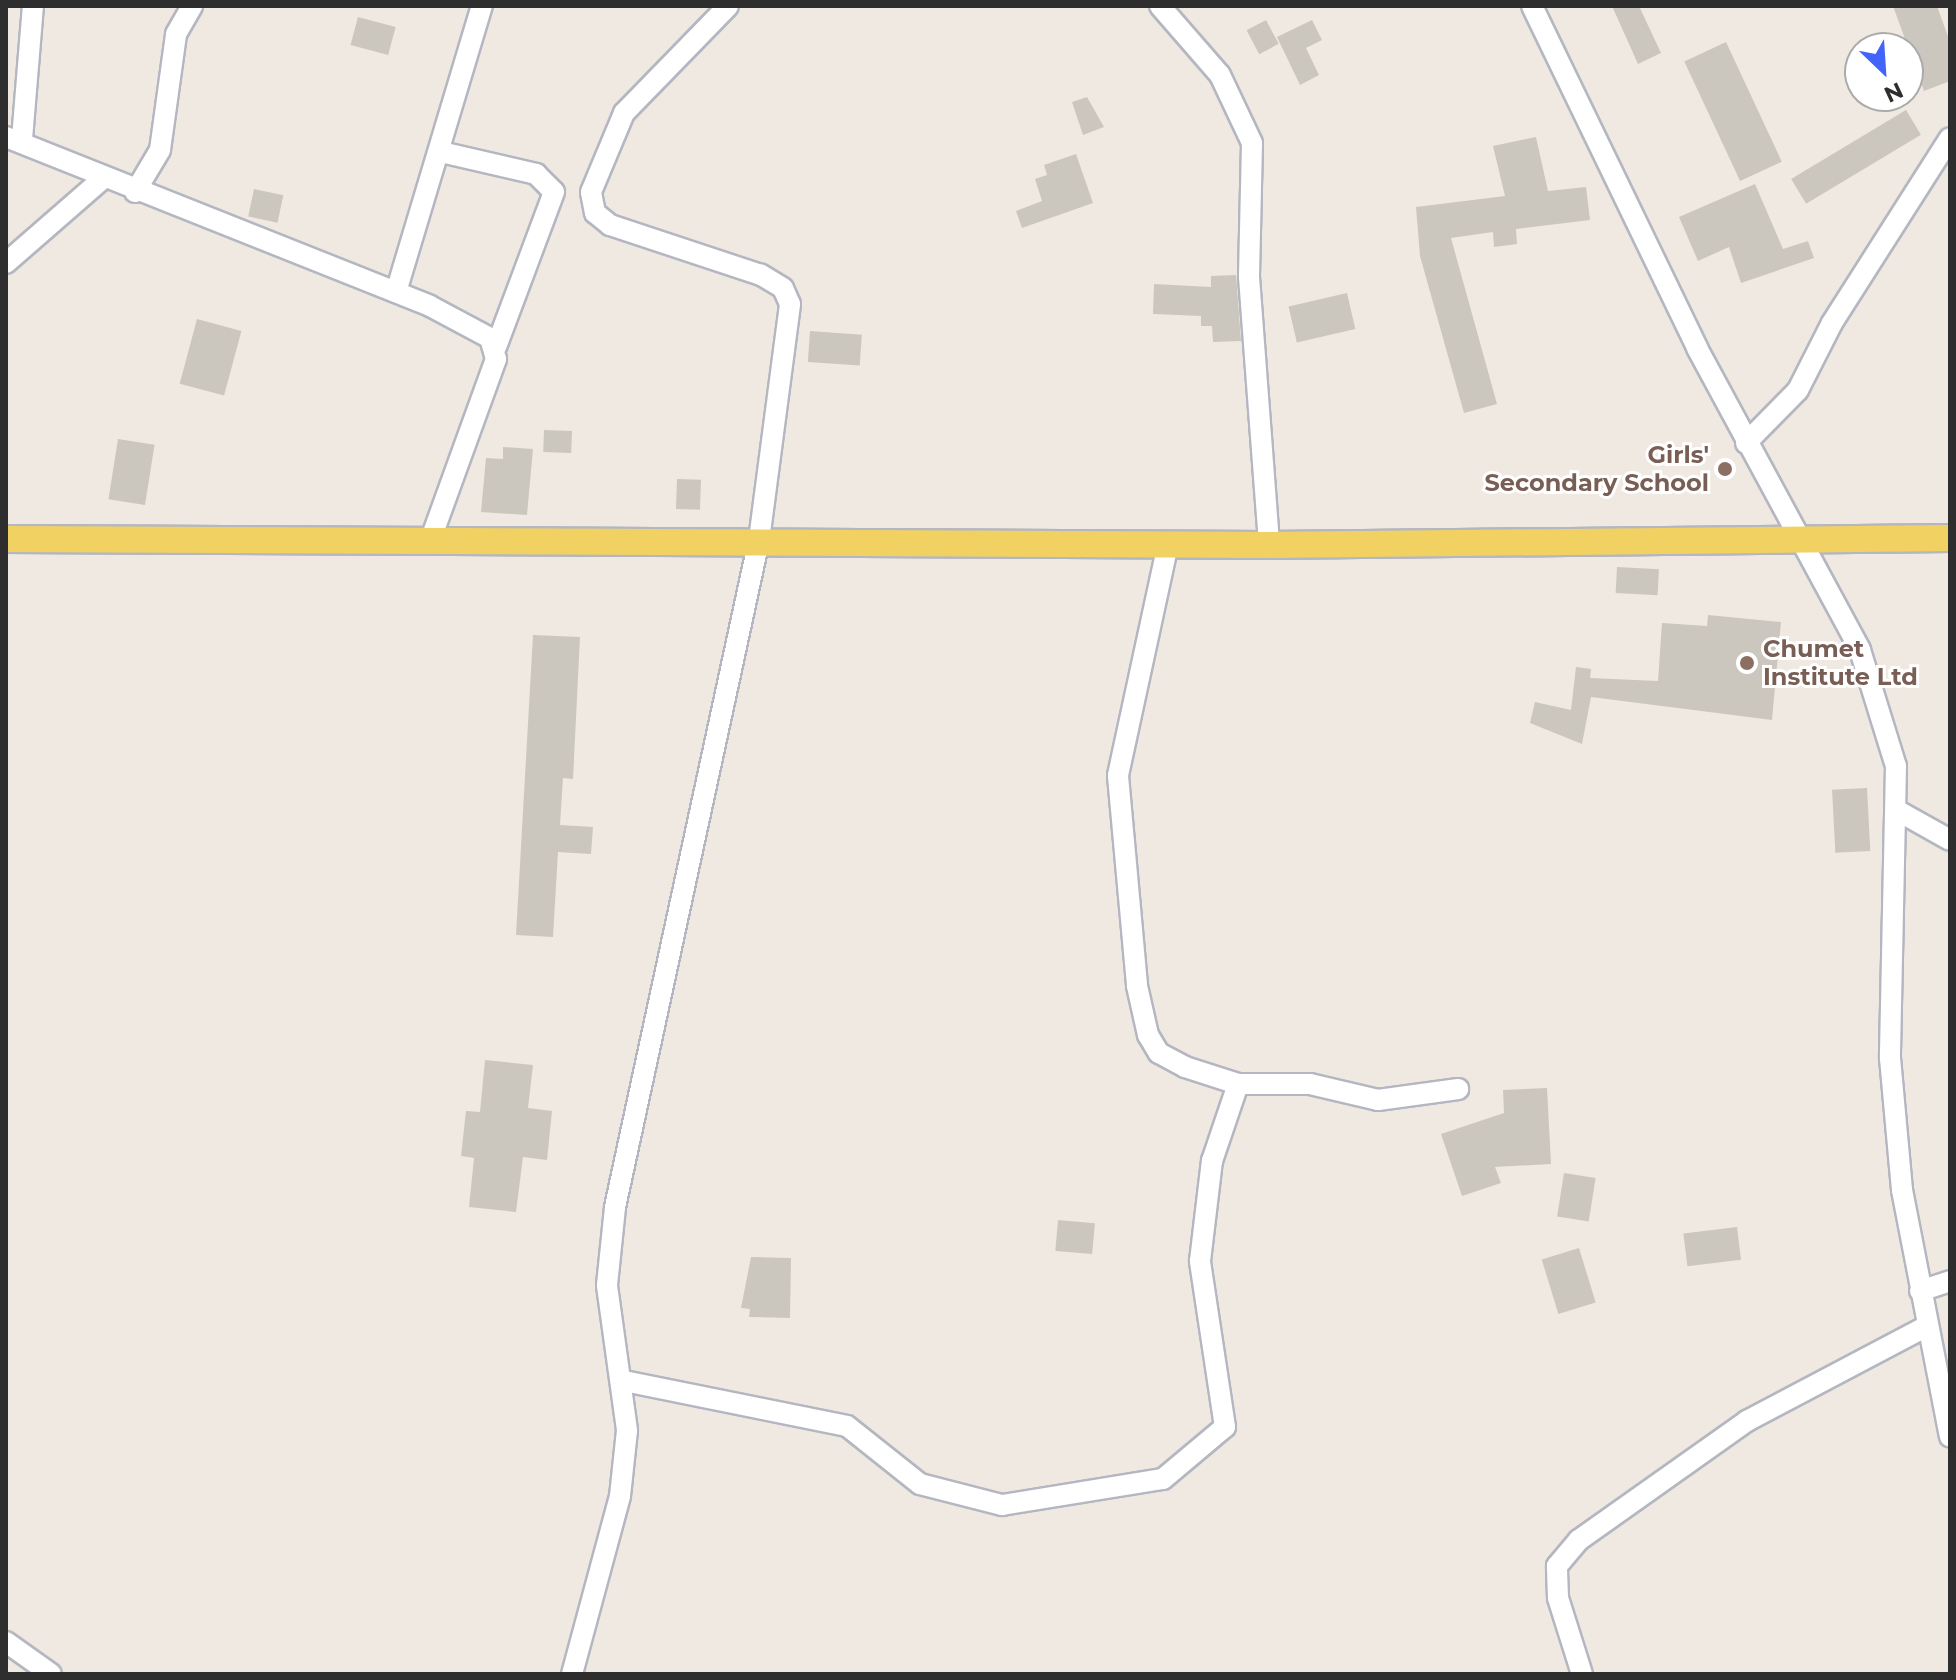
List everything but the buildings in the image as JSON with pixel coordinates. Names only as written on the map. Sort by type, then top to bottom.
[{"type":"main road","points":[[6,539],[759,540],[1269,545],[1950,538]]},
{"type":"street","points":[[33,6],[14,138],[101,180],[396,292],[496,347]]},
{"type":"street","points":[[396,292],[441,152],[482,6]]},
{"type":"street","points":[[572,1674],[620,1496],[624,1381],[607,1285],[615,1207],[759,540],[790,304],[783,288],[610,225],[591,201],[624,113],[728,6]]},
{"type":"street","points":[[1160,6],[1220,75],[1252,143],[1249,277],[1269,545]]},
{"type":"street","points":[[1532,6],[1746,443],[1796,539],[1860,650],[1896,766],[1900,812],[1890,1058],[1920,1291],[1950,1436]]},
{"type":"street","points":[[135,192],[160,150],[176,34],[188,8]]},
{"type":"street","points":[[1746,443],[1798,390],[1832,323],[1950,138]]},
{"type":"street","points":[[431,539],[496,347],[554,192],[536,174],[441,152]]},
{"type":"street","points":[[6,263],[101,180]]},
{"type":"street","points":[[1168,544],[1118,776],[1137,986],[1159,1053],[1238,1084],[1310,1084],[1378,1100],[1458,1089]]},
{"type":"street","points":[[1900,812],[1950,840]]},
{"type":"street","points":[[624,1381],[847,1426],[920,1484],[1002,1505],[1163,1479],[1225,1427],[1200,1261],[1212,1161],[1238,1084]]},
{"type":"street","points":[[1920,1291],[1950,1281]]},
{"type":"street","points":[[1582,1674],[1558,1598],[1557,1566],[1579,1540],[1747,1421],[1927,1326]]},
{"type":"street","points":[[6,1642],[51,1674]]},
{"type":"place","name":"Girls' Secondary School","points":[[1725,469]]},
{"type":"place","name":"Chumet Institute Ltd","points":[[1747,663]]}]
